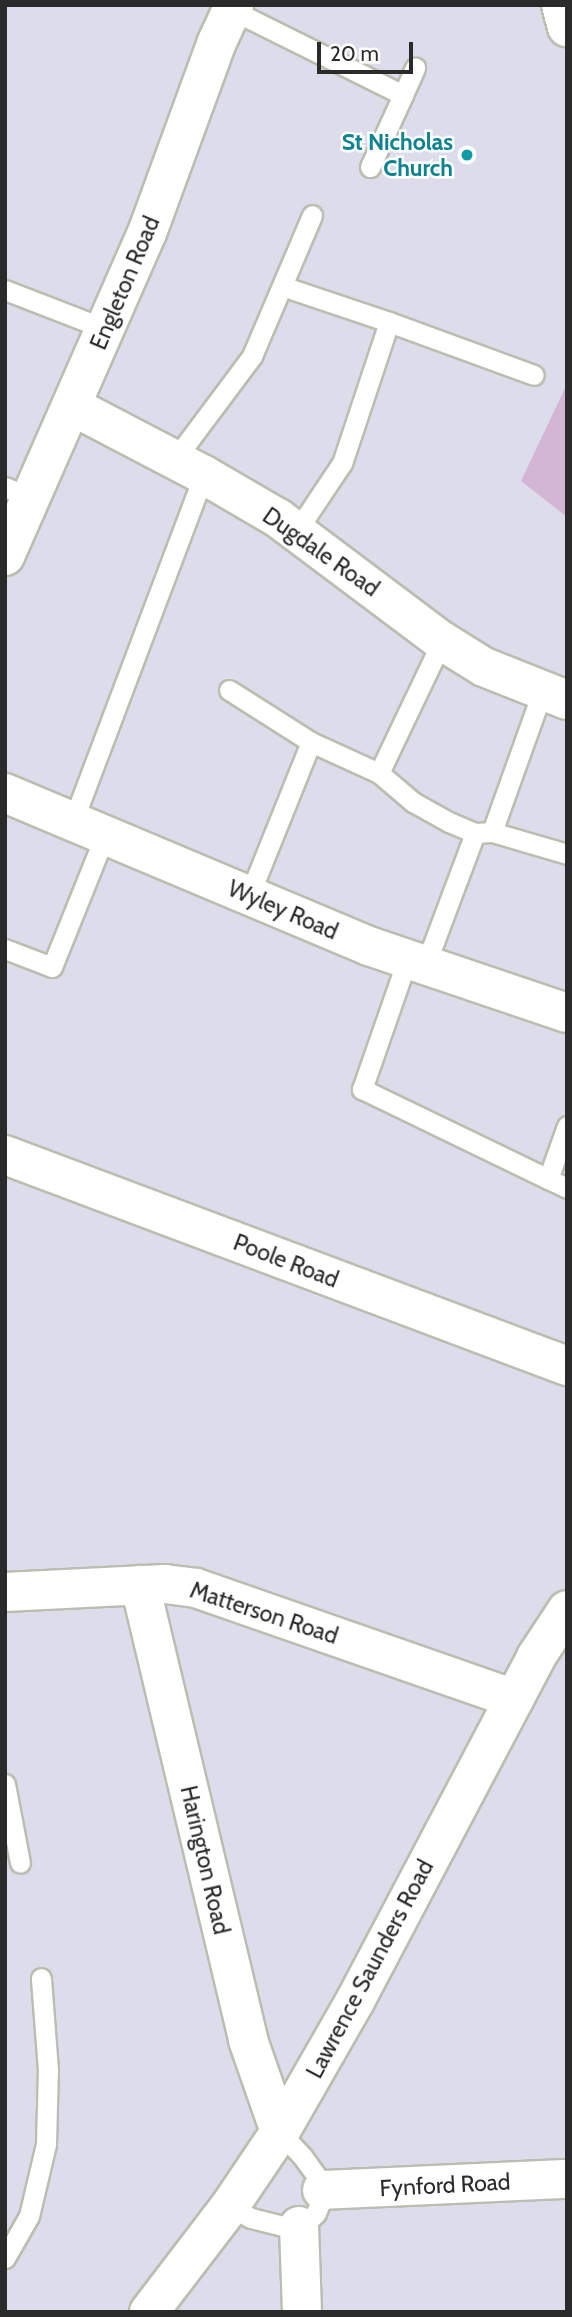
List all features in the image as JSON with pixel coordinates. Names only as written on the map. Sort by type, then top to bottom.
[{"type":"street","points":[[561,5],[567,27]]},
{"type":"street","name":"Engleton Road","points":[[5,556],[18,493],[72,406],[147,233],[217,42],[233,7]]},
{"type":"street","name":"Dugdale Road","points":[[72,406],[190,467],[296,532],[442,641],[484,667],[555,696]]},
{"type":"street","name":"Wyley Road","points":[[5,793],[416,963],[567,1013]]},
{"type":"street","name":"Poole Road","points":[[5,1155],[567,1366]]},
{"type":"street","name":"Matterson Road","points":[[5,1592],[140,1585],[196,1588],[513,1699]]},
{"type":"street","name":"Harington Road","points":[[140,1585],[248,2040],[280,2132]]},
{"type":"street","name":"Lawrence Saunders Road","points":[[149,2312],[230,2206],[280,2132],[355,2001],[513,1699],[567,1610]]},
{"type":"street","name":"Fynford Road","points":[[322,2190],[567,2179]]},
{"type":"street","points":[[299,2226],[302,2312]]},
{"type":"lane","points":[[233,7],[403,95]]},
{"type":"lane","points":[[370,167],[415,68]]},
{"type":"lane","points":[[5,949],[52,967],[190,467],[252,356],[312,215]]},
{"type":"lane","points":[[282,286],[534,375]]},
{"type":"lane","points":[[5,290],[106,329]]},
{"type":"lane","points":[[296,532],[342,463],[389,322]]},
{"type":"lane","points":[[379,773],[442,641]]},
{"type":"lane","points":[[229,690],[311,742],[379,773],[413,802],[483,832],[567,854]]},
{"type":"lane","points":[[555,696],[416,963],[362,1089],[567,1188]]},
{"type":"lane","points":[[249,896],[311,742]]},
{"type":"lane","points":[[548,1179],[567,1126]]},
{"type":"lane","points":[[5,1784],[20,1863]]},
{"type":"lane","points":[[5,2258],[29,2216],[46,2144],[48,2070],[41,1978]]},
{"type":"lane","points":[[230,2206],[251,2218],[276,2226],[299,2226],[316,2213],[322,2190],[312,2168],[280,2132]]},
{"type":"shaded area","points":[[567,384],[567,517],[521,481]]},
{"type":"place","name":"St Nicholas Church","points":[[467,155]]}]
